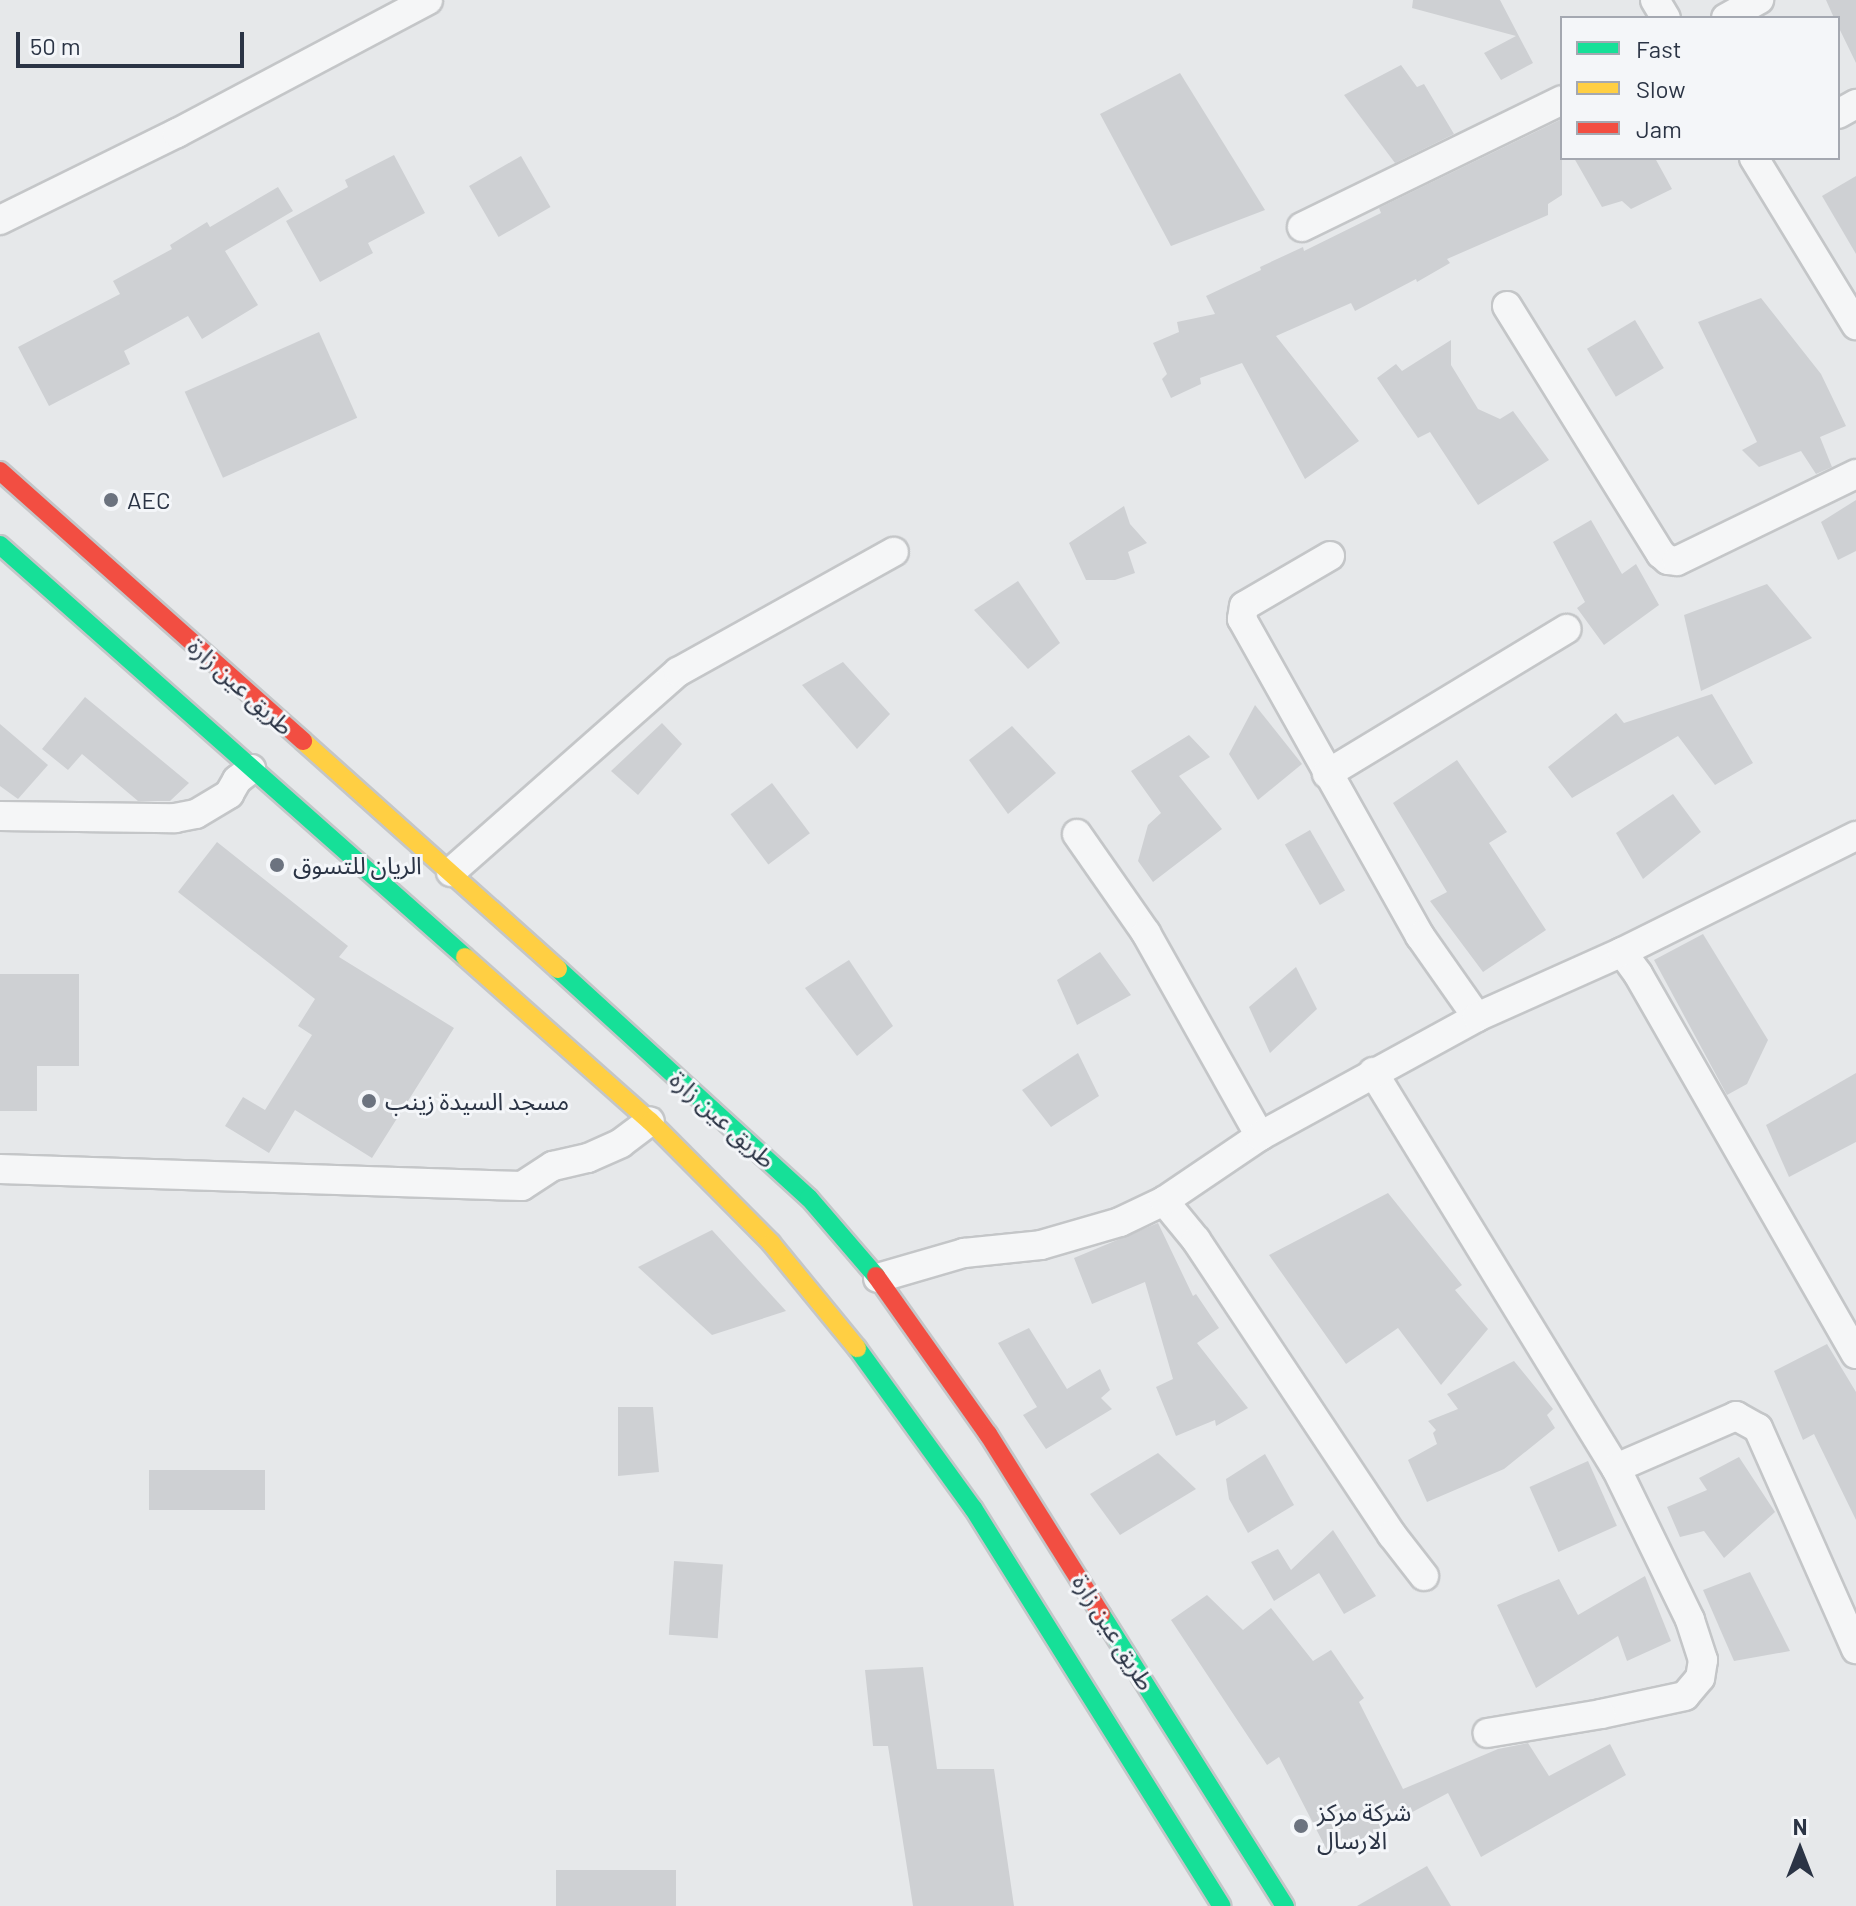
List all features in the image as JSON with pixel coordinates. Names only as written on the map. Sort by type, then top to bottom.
[{"type":"main road","name":"طريق عين زارة","points":[[0,471],[451,872],[809,1198],[878,1278],[1021,1483],[1285,1906]]},
{"type":"main road","points":[[0,545],[650,1121],[771,1243],[835,1319],[926,1440],[1017,1577],[1128,1761],[1222,1906]]},
{"type":"street","points":[[0,220],[191,125],[428,0]]},
{"type":"street","points":[[1730,16],[1759,0]]},
{"type":"street","points":[[1302,227],[1560,101]]},
{"type":"street","points":[[1755,160],[1856,325]]},
{"type":"street","points":[[1507,306],[1668,560],[1677,561],[1856,474]]},
{"type":"street","points":[[451,872],[678,672],[894,552]]},
{"type":"street","points":[[1330,556],[1244,606],[1242,619],[1420,936],[1477,1017]]},
{"type":"street","points":[[1327,774],[1566,629]]},
{"type":"street","points":[[0,816],[175,818],[196,814],[229,794],[237,780],[251,769]]},
{"type":"street","points":[[1077,834],[1146,933],[1260,1136]]},
{"type":"street","points":[[878,1278],[964,1253],[1041,1245],[1081,1236],[1164,1201],[1260,1136],[1477,1017],[1622,952],[1856,836]]},
{"type":"street","points":[[1622,952],[1638,974],[1856,1354]]},
{"type":"street","points":[[1373,1072],[1616,1468],[1690,1620],[1703,1660],[1700,1678],[1685,1696],[1488,1733]]},
{"type":"street","points":[[0,1169],[522,1186],[553,1166],[588,1158],[621,1143],[650,1121]]},
{"type":"street","points":[[1164,1201],[1196,1240],[1375,1510],[1424,1576]]},
{"type":"street","points":[[1616,1468],[1736,1416],[1758,1428],[1856,1649]]},
{"type":"building","points":[[1413,0],[1500,0],[1533,63],[1501,80],[1484,53],[1516,36],[1412,8]]},
{"type":"building","points":[[1826,0],[1856,0],[1856,63],[1840,30],[1840,16],[1833,16]]},
{"type":"building","points":[[1401,65],[1417,87],[1424,84],[1454,134],[1395,163],[1344,95]]},
{"type":"building","points":[[1180,73],[1265,210],[1171,246],[1100,114]]},
{"type":"building","points":[[1560,120],[1562,195],[1548,204],[1548,215],[1447,259],[1450,263],[1417,282],[1416,279],[1355,311],[1351,303],[1276,336],[1359,441],[1305,479],[1242,363],[1200,378],[1201,384],[1171,398],[1162,379],[1167,374],[1153,343],[1179,332],[1177,322],[1215,314],[1206,296],[1261,270],[1260,267],[1303,247],[1304,251],[1381,213],[1379,208]]},
{"type":"building","points":[[394,155],[425,213],[368,243],[373,253],[320,282],[286,221],[348,187],[345,180]]},
{"type":"building","points":[[521,156],[550,207],[499,237],[469,186]]},
{"type":"building","points":[[1575,160],[1656,160],[1672,189],[1631,209],[1622,201],[1602,207]]},
{"type":"building","points":[[1856,176],[1856,254],[1822,196]]},
{"type":"building","points":[[278,187],[293,211],[225,251],[258,305],[202,339],[188,316],[124,351],[130,364],[49,406],[18,347],[120,294],[113,281],[172,249],[170,245],[207,222],[210,227]]},
{"type":"building","points":[[1761,298],[1821,374],[1846,426],[1820,437],[1832,467],[1816,474],[1801,451],[1759,467],[1742,450],[1757,442],[1698,322]]},
{"type":"building","points":[[1635,320],[1664,368],[1616,397],[1587,349]]},
{"type":"building","points":[[319,332],[357,418],[223,478],[185,392]]},
{"type":"building","points":[[1451,340],[1451,365],[1478,409],[1500,419],[1513,411],[1549,460],[1478,505],[1430,432],[1418,438],[1377,378],[1396,364],[1402,371]]},
{"type":"building","points":[[1856,500],[1856,551],[1838,560],[1821,522]]},
{"type":"building","points":[[1124,506],[1130,524],[1147,543],[1128,552],[1135,573],[1115,580],[1086,580],[1069,543]]},
{"type":"building","points":[[1591,520],[1622,574],[1636,564],[1659,605],[1604,645],[1577,608],[1585,602],[1553,542]]},
{"type":"building","points":[[1018,581],[1060,643],[1028,669],[974,610]]},
{"type":"building","points":[[1767,584],[1812,638],[1701,691],[1684,615]]},
{"type":"building","points":[[843,662],[890,714],[857,749],[802,685]]},
{"type":"building","points":[[1712,694],[1753,763],[1715,785],[1678,736],[1572,798],[1548,767],[1616,713],[1624,723]]},
{"type":"building","points":[[85,697],[189,783],[170,801],[138,801],[82,754],[68,770],[42,749]]},
{"type":"building","points":[[1255,705],[1302,764],[1258,800],[1229,754]]},
{"type":"building","points":[[662,723],[682,744],[638,795],[611,771]]},
{"type":"building","points":[[0,724],[48,765],[18,799],[0,786]]},
{"type":"building","points":[[1012,726],[1056,773],[1008,814],[969,760]]},
{"type":"building","points":[[1189,735],[1210,757],[1179,776],[1222,829],[1153,882],[1138,861],[1148,825],[1161,813],[1131,771]]},
{"type":"building","points":[[1457,760],[1507,832],[1489,843],[1546,930],[1483,972],[1430,901],[1447,892],[1393,803]]},
{"type":"building","points":[[772,783],[810,833],[768,865],[730,814]]},
{"type":"building","points":[[1673,794],[1701,832],[1643,879],[1616,833]]},
{"type":"building","points":[[1310,830],[1345,891],[1320,905],[1285,844]]},
{"type":"building","points":[[217,842],[348,946],[339,957],[454,1028],[372,1158],[295,1110],[269,1153],[225,1126],[243,1097],[265,1110],[312,1035],[298,1026],[315,999],[178,892]]},
{"type":"building","points":[[1703,934],[1768,1040],[1747,1084],[1727,1095],[1654,960]]},
{"type":"building","points":[[1100,952],[1131,995],[1077,1025],[1057,980]]},
{"type":"building","points":[[849,960],[893,1026],[857,1056],[805,988]]},
{"type":"building","points":[[1296,967],[1317,1009],[1270,1053],[1249,1007]]},
{"type":"building","points":[[0,974],[79,974],[79,1066],[37,1066],[37,1111],[0,1111]]},
{"type":"building","points":[[1078,1053],[1099,1096],[1051,1127],[1022,1090]]},
{"type":"building","points":[[1856,1073],[1856,1142],[1789,1177],[1766,1125]]},
{"type":"building","points":[[1388,1193],[1462,1285],[1455,1290],[1488,1329],[1441,1385],[1398,1328],[1346,1364],[1269,1255]]},
{"type":"building","points":[[1158,1223],[1193,1296],[1196,1294],[1219,1328],[1197,1343],[1248,1408],[1216,1426],[1215,1420],[1176,1436],[1156,1387],[1173,1379],[1145,1282],[1092,1304],[1074,1258]]},
{"type":"building","points":[[712,1230],[786,1311],[712,1335],[638,1267]]},
{"type":"building","points":[[1029,1328],[1067,1389],[1100,1369],[1110,1390],[1101,1398],[1112,1409],[1046,1449],[1023,1415],[1037,1407],[998,1343]]},
{"type":"building","points":[[1827,1344],[1856,1392],[1856,1520],[1814,1434],[1803,1440],[1774,1371]]},
{"type":"building","points":[[1514,1361],[1553,1409],[1547,1415],[1555,1428],[1504,1469],[1427,1502],[1408,1460],[1437,1444],[1433,1433],[1436,1430],[1428,1421],[1458,1409],[1447,1394]]},
{"type":"building","points":[[618,1407],[653,1407],[659,1472],[618,1476]]},
{"type":"building","points":[[1158,1453],[1196,1489],[1120,1535],[1090,1494]]},
{"type":"building","points":[[1265,1454],[1294,1505],[1248,1533],[1229,1499],[1226,1479]]},
{"type":"building","points":[[1739,1457],[1775,1512],[1724,1558],[1704,1531],[1680,1537],[1667,1507],[1707,1490],[1699,1478]]},
{"type":"building","points":[[1588,1461],[1617,1526],[1558,1552],[1530,1487]]},
{"type":"building","points":[[149,1470],[265,1470],[265,1510],[149,1510]]},
{"type":"building","points":[[1333,1530],[1376,1596],[1344,1614],[1319,1573],[1274,1601],[1251,1562],[1278,1549],[1291,1570]]},
{"type":"building","points":[[674,1561],[723,1564],[718,1638],[669,1635]]},
{"type":"building","points":[[1750,1572],[1790,1651],[1734,1661],[1703,1590]]},
{"type":"building","points":[[1645,1576],[1671,1641],[1627,1661],[1618,1636],[1536,1688],[1497,1605],[1559,1579],[1578,1615]]},
{"type":"building","points":[[1207,1595],[1243,1630],[1271,1608],[1313,1661],[1331,1650],[1364,1698],[1359,1702],[1403,1789],[1498,1749],[1528,1743],[1549,1776],[1610,1744],[1626,1775],[1481,1857],[1448,1793],[1330,1856],[1279,1757],[1267,1765],[1171,1620]]},
{"type":"building","points":[[923,1667],[937,1769],[994,1769],[1014,1906],[913,1906],[888,1746],[873,1746],[865,1670]]},
{"type":"building","points":[[1427,1866],[1451,1906],[1357,1906]]},
{"type":"building","points":[[556,1870],[676,1870],[676,1906],[556,1906]]},
{"type":"traffic: fast","points":[[0,545],[465,957]]},
{"type":"traffic: fast","points":[[558,969],[809,1198],[876,1276]]},
{"type":"traffic: fast","points":[[857,1348],[973,1508],[1222,1906]]},
{"type":"traffic: fast","points":[[1101,1614],[1285,1906]]},
{"type":"traffic: slow","points":[[303,741],[558,969]]},
{"type":"traffic: slow","points":[[465,957],[650,1121],[771,1243],[857,1348]]},
{"type":"traffic: jam","points":[[0,471],[303,741]]},
{"type":"traffic: jam","points":[[876,1276],[988,1434],[1101,1614]]},
{"type":"place","name":"AEC","points":[[111,500]]},
{"type":"place","name":"الريان للتسوق","points":[[277,865]]},
{"type":"place","name":"مسجد السيدة زينب","points":[[369,1101]]},
{"type":"place","name":"شركة مركز الارسال","points":[[1301,1826]]}]
